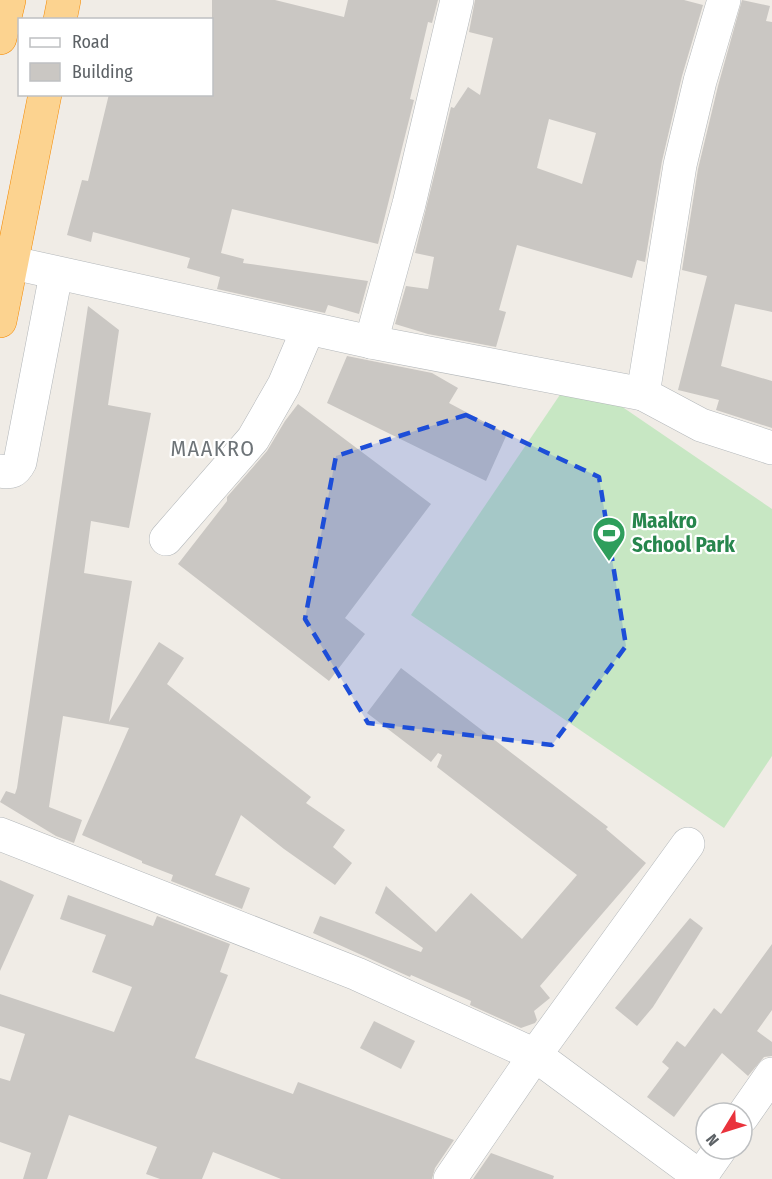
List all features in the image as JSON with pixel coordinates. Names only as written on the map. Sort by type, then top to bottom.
[{"type":"highway","points":[[60,18],[64,0]]},
{"type":"highway","points":[[0,321],[8,229],[44,96]]},
{"type":"street","points":[[370,342],[409,204],[457,0]]},
{"type":"street","points":[[643,394],[680,165],[700,81],[724,0]]},
{"type":"street","points":[[5,261],[370,342],[643,394],[701,425],[772,448]]},
{"type":"street","points":[[0,471],[9,473],[16,470],[20,462],[56,273]]},
{"type":"street","points":[[166,539],[253,439],[284,385],[308,329]]},
{"type":"street","points":[[0,834],[357,974],[535,1055],[701,1178],[712,1161]]},
{"type":"street","points":[[450,1179],[535,1055],[688,844]]},
{"type":"street","points":[[753,1101],[772,1074]]},
{"type":"highlighted area","points":[[466,415],[599,477],[626,646],[552,745],[368,723],[305,619],[336,456]]},
{"type":"green space","name":"Maakro School Park","points":[[574,374],[772,509],[772,756],[724,828],[411,615]]},
{"type":"building","points":[[212,0],[275,0],[344,17],[348,0],[438,0],[432,23],[428,22],[410,99],[414,100],[378,244],[232,209],[221,253],[244,259],[243,263],[368,281],[359,314],[328,305],[325,313],[217,289],[220,277],[187,268],[190,258],[93,232],[91,242],[67,235],[82,180],[88,181],[109,96],[213,96]]},
{"type":"building","points":[[475,0],[684,0],[703,5],[682,76],[662,161],[645,262],[637,260],[632,278],[517,245],[499,310],[506,312],[496,347],[428,334],[395,324],[406,286],[428,289],[434,257],[415,253],[451,107],[454,108],[468,87],[480,95],[493,38],[469,32]],"holes":[[[549,119],[596,133],[582,184],[537,168]]]},
{"type":"building","points":[[742,0],[770,6],[766,21],[772,22],[772,312],[735,304],[721,366],[772,381],[772,428],[716,410],[719,400],[678,390],[707,276],[682,270],[698,169]]},
{"type":"building","points":[[88,306],[119,330],[108,405],[151,413],[129,528],[91,521],[84,573],[132,581],[109,722],[159,642],[184,658],[167,684],[311,797],[306,803],[345,830],[333,847],[352,863],[335,885],[241,815],[215,875],[250,888],[242,909],[171,881],[173,875],[82,835],[129,728],[63,716],[49,807],[82,820],[74,843],[56,836],[0,802],[6,791],[15,794],[17,788]]},
{"type":"building","points":[[347,356],[432,373],[458,388],[449,403],[507,434],[486,481],[327,403]]},
{"type":"building","points":[[298,404],[431,504],[345,618],[365,634],[329,681],[178,564],[227,501],[227,497],[267,451]]},
{"type":"building","points":[[401,668],[608,827],[606,829],[646,863],[540,986],[550,998],[534,1011],[537,1020],[535,1023],[521,1028],[470,1005],[471,1001],[411,975],[410,977],[313,933],[320,916],[421,952],[423,948],[375,913],[386,886],[436,932],[471,893],[522,939],[577,875],[437,767],[442,755],[438,753],[431,762],[367,713]]},
{"type":"building","points":[[0,880],[34,895],[0,971]]},
{"type":"building","points":[[68,895],[153,926],[157,916],[230,944],[220,972],[228,975],[195,1058],[293,1094],[298,1082],[454,1140],[435,1168],[432,1179],[281,1179],[213,1152],[202,1179],[160,1179],[146,1174],[157,1147],[69,1115],[47,1179],[23,1179],[31,1153],[0,1142],[0,1078],[10,1081],[25,1034],[0,1026],[0,994],[114,1032],[132,987],[92,972],[106,935],[60,919]]},
{"type":"building","points":[[690,918],[703,928],[653,1007],[637,1026],[615,1008]]},
{"type":"building","points":[[772,944],[772,1010],[757,1031],[772,1042],[772,1056],[764,1057],[748,1076],[722,1053],[674,1117],[647,1097],[669,1068],[662,1062],[677,1041],[685,1047],[714,1008],[721,1014]]},
{"type":"building","points":[[374,1021],[415,1041],[401,1069],[360,1048]]},
{"type":"building","points":[[491,1153],[554,1176],[553,1179],[473,1179]]},
{"type":"place","name":"Maakro School Park","points":[[609,562]]},
{"type":"district","name":"MAAKRO","points":[[213,448]]}]
